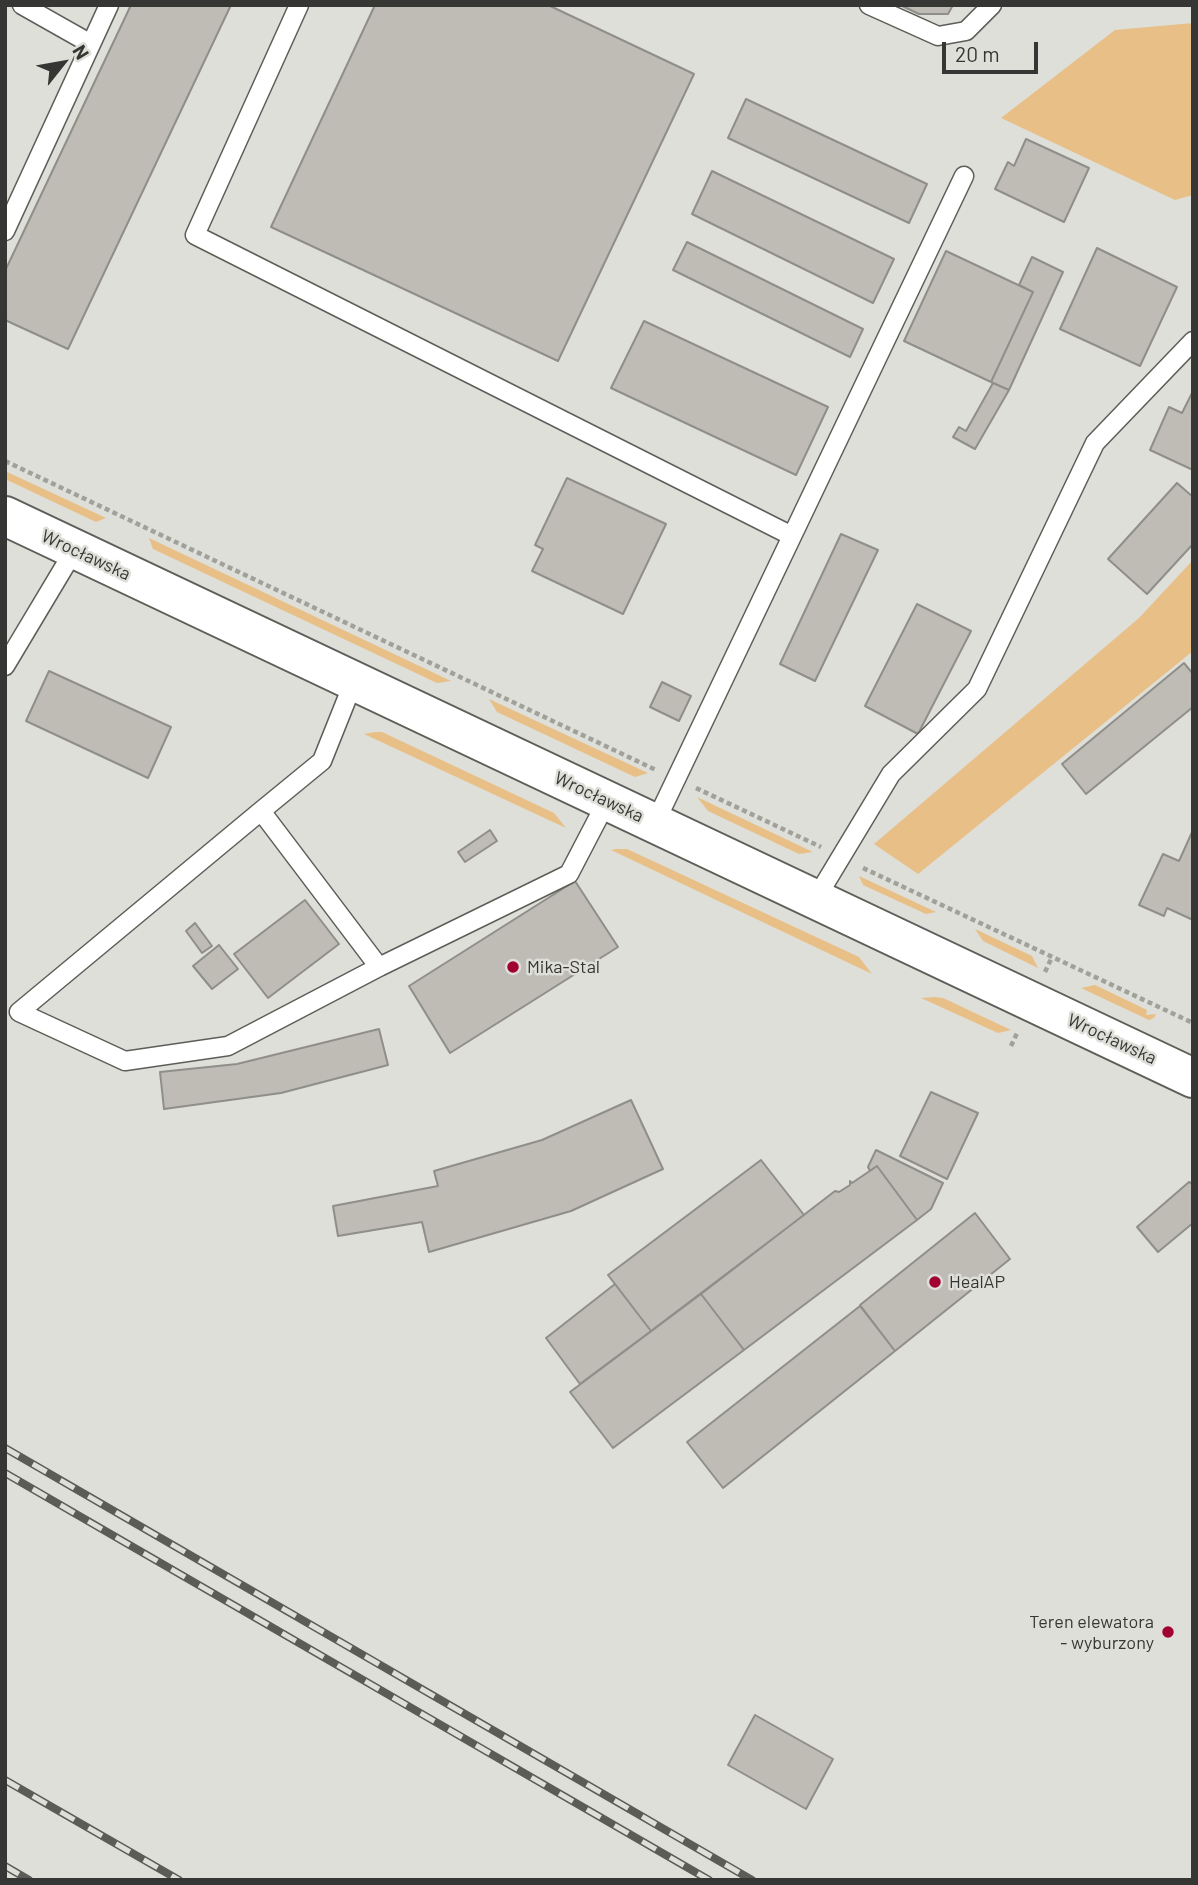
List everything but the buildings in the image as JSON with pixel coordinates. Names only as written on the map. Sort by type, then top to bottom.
[{"type":"street","name":"Wrocławska","points":[[5,516],[1193,1078]]},
{"type":"lane","points":[[22,5],[91,44]]},
{"type":"lane","points":[[5,231],[109,5]]},
{"type":"lane","points":[[299,5],[195,235],[792,536]]},
{"type":"lane","points":[[869,5],[938,36],[966,31],[992,5]]},
{"type":"lane","points":[[655,823],[964,176]]},
{"type":"lane","points":[[816,900],[891,774],[977,689],[1095,443],[1193,341]]},
{"type":"lane","points":[[5,666],[75,549]]},
{"type":"lane","points":[[354,681],[322,761],[19,1012],[125,1061],[228,1046],[379,967],[569,874],[607,801]]},
{"type":"lane","points":[[261,811],[379,967]]},
{"type":"path","points":[[5,461],[1193,1023]]},
{"type":"shaded area","points":[[1193,23],[1193,195],[1175,200],[1001,118],[1115,30]]},
{"type":"shaded area","points":[[5,471],[106,518],[96,522],[5,479]]},
{"type":"shaded area","points":[[149,538],[451,681],[437,683],[153,549]]},
{"type":"shaded area","points":[[1193,560],[1193,651],[918,874],[874,844],[1139,618]]},
{"type":"shaded area","points":[[489,699],[648,773],[635,777],[497,712]]},
{"type":"shaded area","points":[[382,732],[554,813],[566,828],[364,734]]},
{"type":"shaded area","points":[[697,797],[813,852],[799,854],[708,811]]},
{"type":"shaded area","points":[[627,849],[859,957],[872,974],[611,850]]},
{"type":"shaded area","points":[[859,876],[936,912],[926,914],[863,885]]},
{"type":"shaded area","points":[[975,929],[1032,956],[1038,968],[983,941]]},
{"type":"shaded area","points":[[1095,985],[1147,1010],[1146,1015],[1156,1014],[1154,1018],[1149,1020],[1081,988]]},
{"type":"shaded area","points":[[921,998],[943,998],[1011,1030],[998,1033]]},
{"type":"railway","points":[[5,1448],[752,1880]]},
{"type":"railway","points":[[5,1473],[709,1880]]},
{"type":"railway","points":[[5,1780],[179,1880]]},
{"type":"railway","points":[[5,1866],[29,1880]]},
{"type":"place","name":"Mika-Stal","points":[[513,967]]},
{"type":"place","name":"HealAP","points":[[935,1282]]},
{"type":"place","name":"Teren elewatora - wyburzony","points":[[1168,1632]]}]
